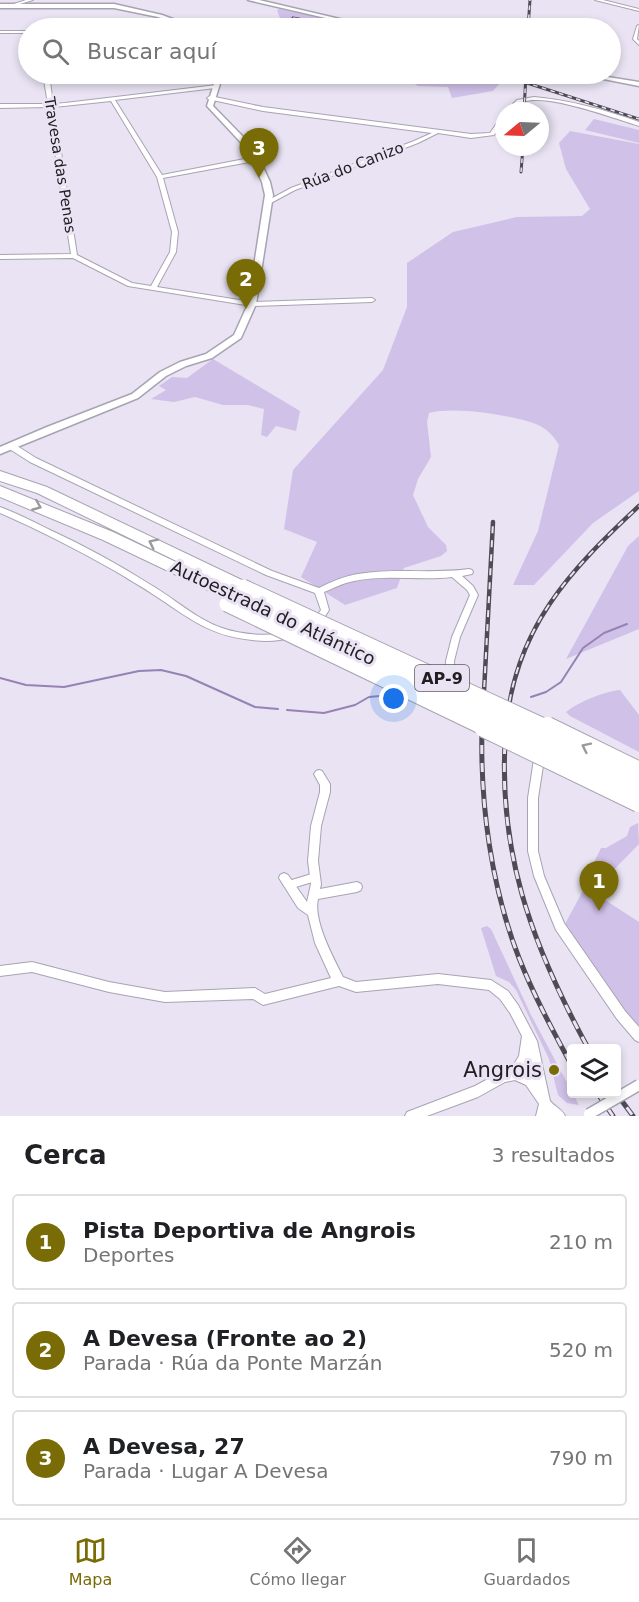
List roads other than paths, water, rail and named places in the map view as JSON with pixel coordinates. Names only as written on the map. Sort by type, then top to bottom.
[{"type":"highway","name":"Autoestrada do Atlántico","points":[[0,476],[42,489],[236,596],[447,695],[639,790]]},
{"type":"highway","points":[[0,491],[73,520],[95,537],[236,596],[639,802]]},
{"type":"highway","name":"Autoestrada do Atlántico","points":[[236,596],[470,690],[639,772]]},
{"type":"street","points":[[13,5],[31,0]]},
{"type":"street","points":[[117,6],[130,0]]},
{"type":"street","points":[[251,0],[331,18]]},
{"type":"street","points":[[597,0],[639,10]]},
{"type":"street","points":[[0,6],[117,6],[166,18]]},
{"type":"street","points":[[639,26],[636,39],[639,44]]},
{"type":"street","points":[[0,32],[18,32]]},
{"type":"street","points":[[621,81],[639,84]]},
{"type":"street","name":"Travesa das Penas","points":[[47,84],[74,256]]},
{"type":"street","points":[[0,106],[50,105],[215,86],[210,98],[210,108],[246,142],[267,187],[269,202],[252,304],[237,336],[209,356],[163,374],[135,396],[119,404],[50,429],[6,449]]},
{"type":"street","points":[[210,98],[263,110],[437,132],[483,136],[492,134],[495,130]]},
{"type":"street","points":[[112,99],[160,177],[175,232],[173,252],[153,289]]},
{"type":"street","points":[[520,102],[536,99],[639,124]]},
{"type":"street","name":"Rúa do Canizo","points":[[269,202],[293,189],[437,132]]},
{"type":"street","points":[[160,177],[255,159]]},
{"type":"street","points":[[0,258],[74,256],[130,285],[252,304],[372,300]]},
{"type":"street","points":[[6,449],[268,573],[319,591],[331,584],[378,574],[455,575],[469,572]]},
{"type":"street","points":[[0,510],[80,548],[150,587],[182,612],[219,631],[264,638],[284,638],[312,626],[325,610],[319,591]]},
{"type":"street","points":[[455,575],[474,594],[456,637],[450,661],[450,687],[459,695],[544,738],[538,759],[533,798],[533,851],[539,876],[560,926],[621,1015],[639,1036]]},
{"type":"street","points":[[319,774],[325,784],[325,792],[316,826],[313,861],[314,895],[311,906],[320,943],[339,981]]},
{"type":"street","points":[[312,912],[302,905],[286,882],[315,877]]},
{"type":"street","points":[[314,895],[357,887]]},
{"type":"street","points":[[0,971],[32,967],[109,987],[165,997],[255,993],[263,1000],[339,981],[356,987],[438,979],[484,984],[498,989],[514,1009],[533,1045],[545,1103],[542,1116]]},
{"type":"street","points":[[515,1074],[525,1058],[528,1046],[526,1031]]},
{"type":"street","points":[[411,1116],[478,1091],[503,1077],[515,1074],[530,1081],[556,1115]]},
{"type":"street","points":[[586,1115],[639,1085]]},
{"type":"waterway","points":[[531,697],[546,692],[561,682],[583,648],[604,633],[627,624]]},
{"type":"waterway","points":[[0,678],[26,685],[64,687],[139,671],[161,670],[186,676],[255,707],[278,709]]},
{"type":"waterway","points":[[287,710],[324,713],[355,705],[369,697],[391,695]]},
{"type":"railway","points":[[529,18],[530,0]]},
{"type":"railway","points":[[524,102],[525,84]]},
{"type":"railway","points":[[530,84],[639,119]]},
{"type":"railway","points":[[521,172],[522,156]]},
{"type":"railway","points":[[506,729],[511,693],[520,661],[533,631],[569,578],[639,506]]},
{"type":"railway","points":[[482,729],[493,522]]},
{"type":"railway","points":[[506,727],[504,772],[507,814],[522,894],[550,971],[586,1044]]},
{"type":"railway","points":[[482,729],[485,815],[494,874],[501,902],[519,958],[567,1057]]},
{"type":"railway","points":[[601,1098],[613,1116]]},
{"type":"railway","points":[[620,1098],[633,1116]]},
{"type":"place","name":"A Devesa, 27","points":[[259,178]]},
{"type":"place","name":"A Devesa (Fronte ao 2)","points":[[246,309]]},
{"type":"place","name":"Pista Deportiva de Angrois","points":[[599,911]]},
{"type":"place","name":"Angrois","points":[[554,1070]]}]
